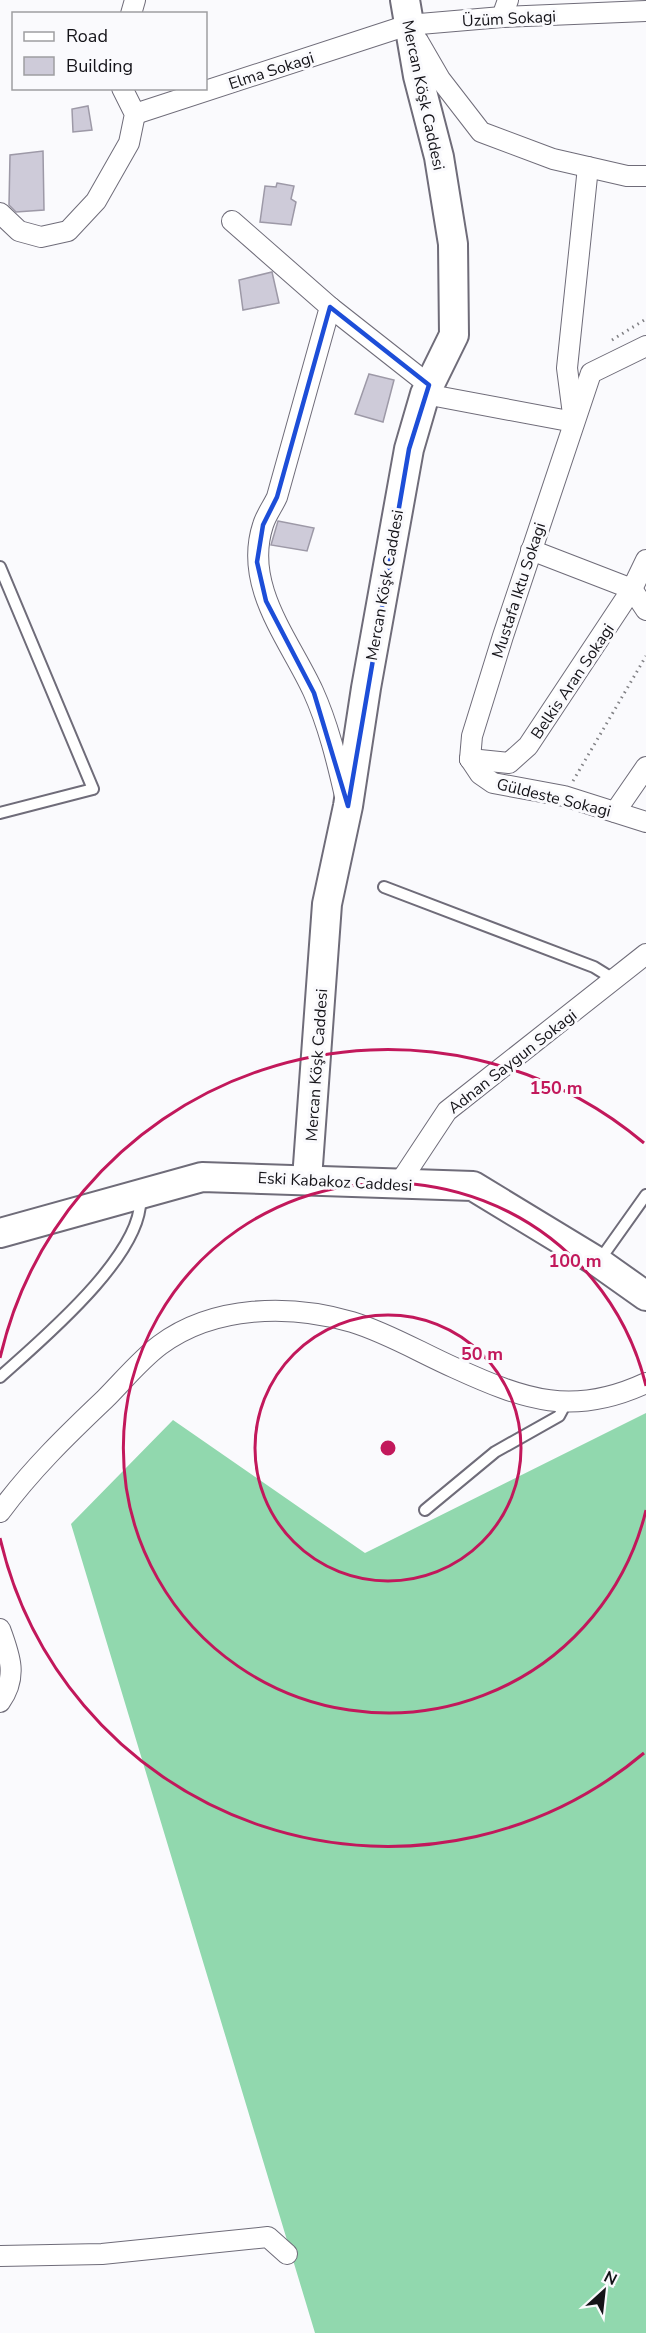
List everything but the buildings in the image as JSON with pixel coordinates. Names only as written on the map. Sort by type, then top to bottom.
[{"type":"street","name":"Üzüm Sokagi","points":[[406,12],[505,8],[646,11]]},
{"type":"street","name":"Elma Sokagi","points":[[207,87],[406,12]]},
{"type":"street","points":[[406,12],[440,80],[481,132],[553,159],[627,176],[646,176]]},
{"type":"street","name":"Mercan Köşk Caddesi","points":[[307,1179],[327,904],[348,806],[366,688],[409,449],[427,389],[454,335],[453,244],[439,157],[406,12]]},
{"type":"street","points":[[0,213],[19,231],[41,237],[68,231],[96,201],[129,143],[135,114],[123,90]]},
{"type":"street","name":"Elma Sokagi","points":[[135,114],[199,90]]},
{"type":"street","name":"Mustafa Iktu Sokagi","points":[[574,422],[567,368],[588,167]]},
{"type":"street","points":[[232,222],[427,389],[574,422]]},
{"type":"street","points":[[330,307],[277,497],[263,525],[257,562],[266,601],[314,693],[335,756],[348,806]]},
{"type":"street","name":"Mustafa Iktu Sokagi","points":[[471,759],[472,736],[591,372],[646,346]]},
{"type":"street","points":[[531,550],[632,589],[646,610]]},
{"type":"street","name":"Belkis Aran Sokagi","points":[[471,759],[509,763],[528,746],[632,589],[646,560]]},
{"type":"street","name":"Güldeste Sokagi","points":[[471,759],[480,774],[493,783],[564,796],[646,822]]},
{"type":"street","points":[[615,812],[646,767]]},
{"type":"street","name":"Adnan Saygun Sokagi","points":[[398,1185],[447,1111],[646,954]]},
{"type":"street","name":"Eski Kabakoz Caddesi","points":[[0,1233],[202,1177],[473,1186],[598,1262],[646,1296]]},
{"type":"street","points":[[0,1512],[43,1458],[159,1346],[202,1323],[234,1314],[282,1311],[351,1322],[479,1379],[538,1399],[566,1403],[591,1402],[621,1395],[646,1383]]},
{"type":"street","points":[[0,1629],[13,1667],[8,1689],[0,1702]]},
{"type":"street","points":[[0,2256],[102,2253],[268,2237],[287,2254]]},
{"type":"lane","points":[[0,567],[93,789],[0,813]]},
{"type":"lane","points":[[384,887],[594,967],[615,980]]},
{"type":"lane","points":[[0,1377],[78,1306],[129,1241],[138,1222],[139,1193]]},
{"type":"lane","points":[[598,1262],[646,1196]]},
{"type":"lane","points":[[425,1510],[495,1452],[559,1416],[566,1403]]},
{"type":"path","points":[[564,796],[646,656]]},
{"type":"highlighted area","points":[[330,307],[429,385],[409,449],[348,806],[314,693],[266,601],[257,562],[263,525],[277,497]]},
{"type":"green space","points":[[646,1413],[646,2333],[315,2333],[71,1524],[173,1420],[365,1553]]}]
